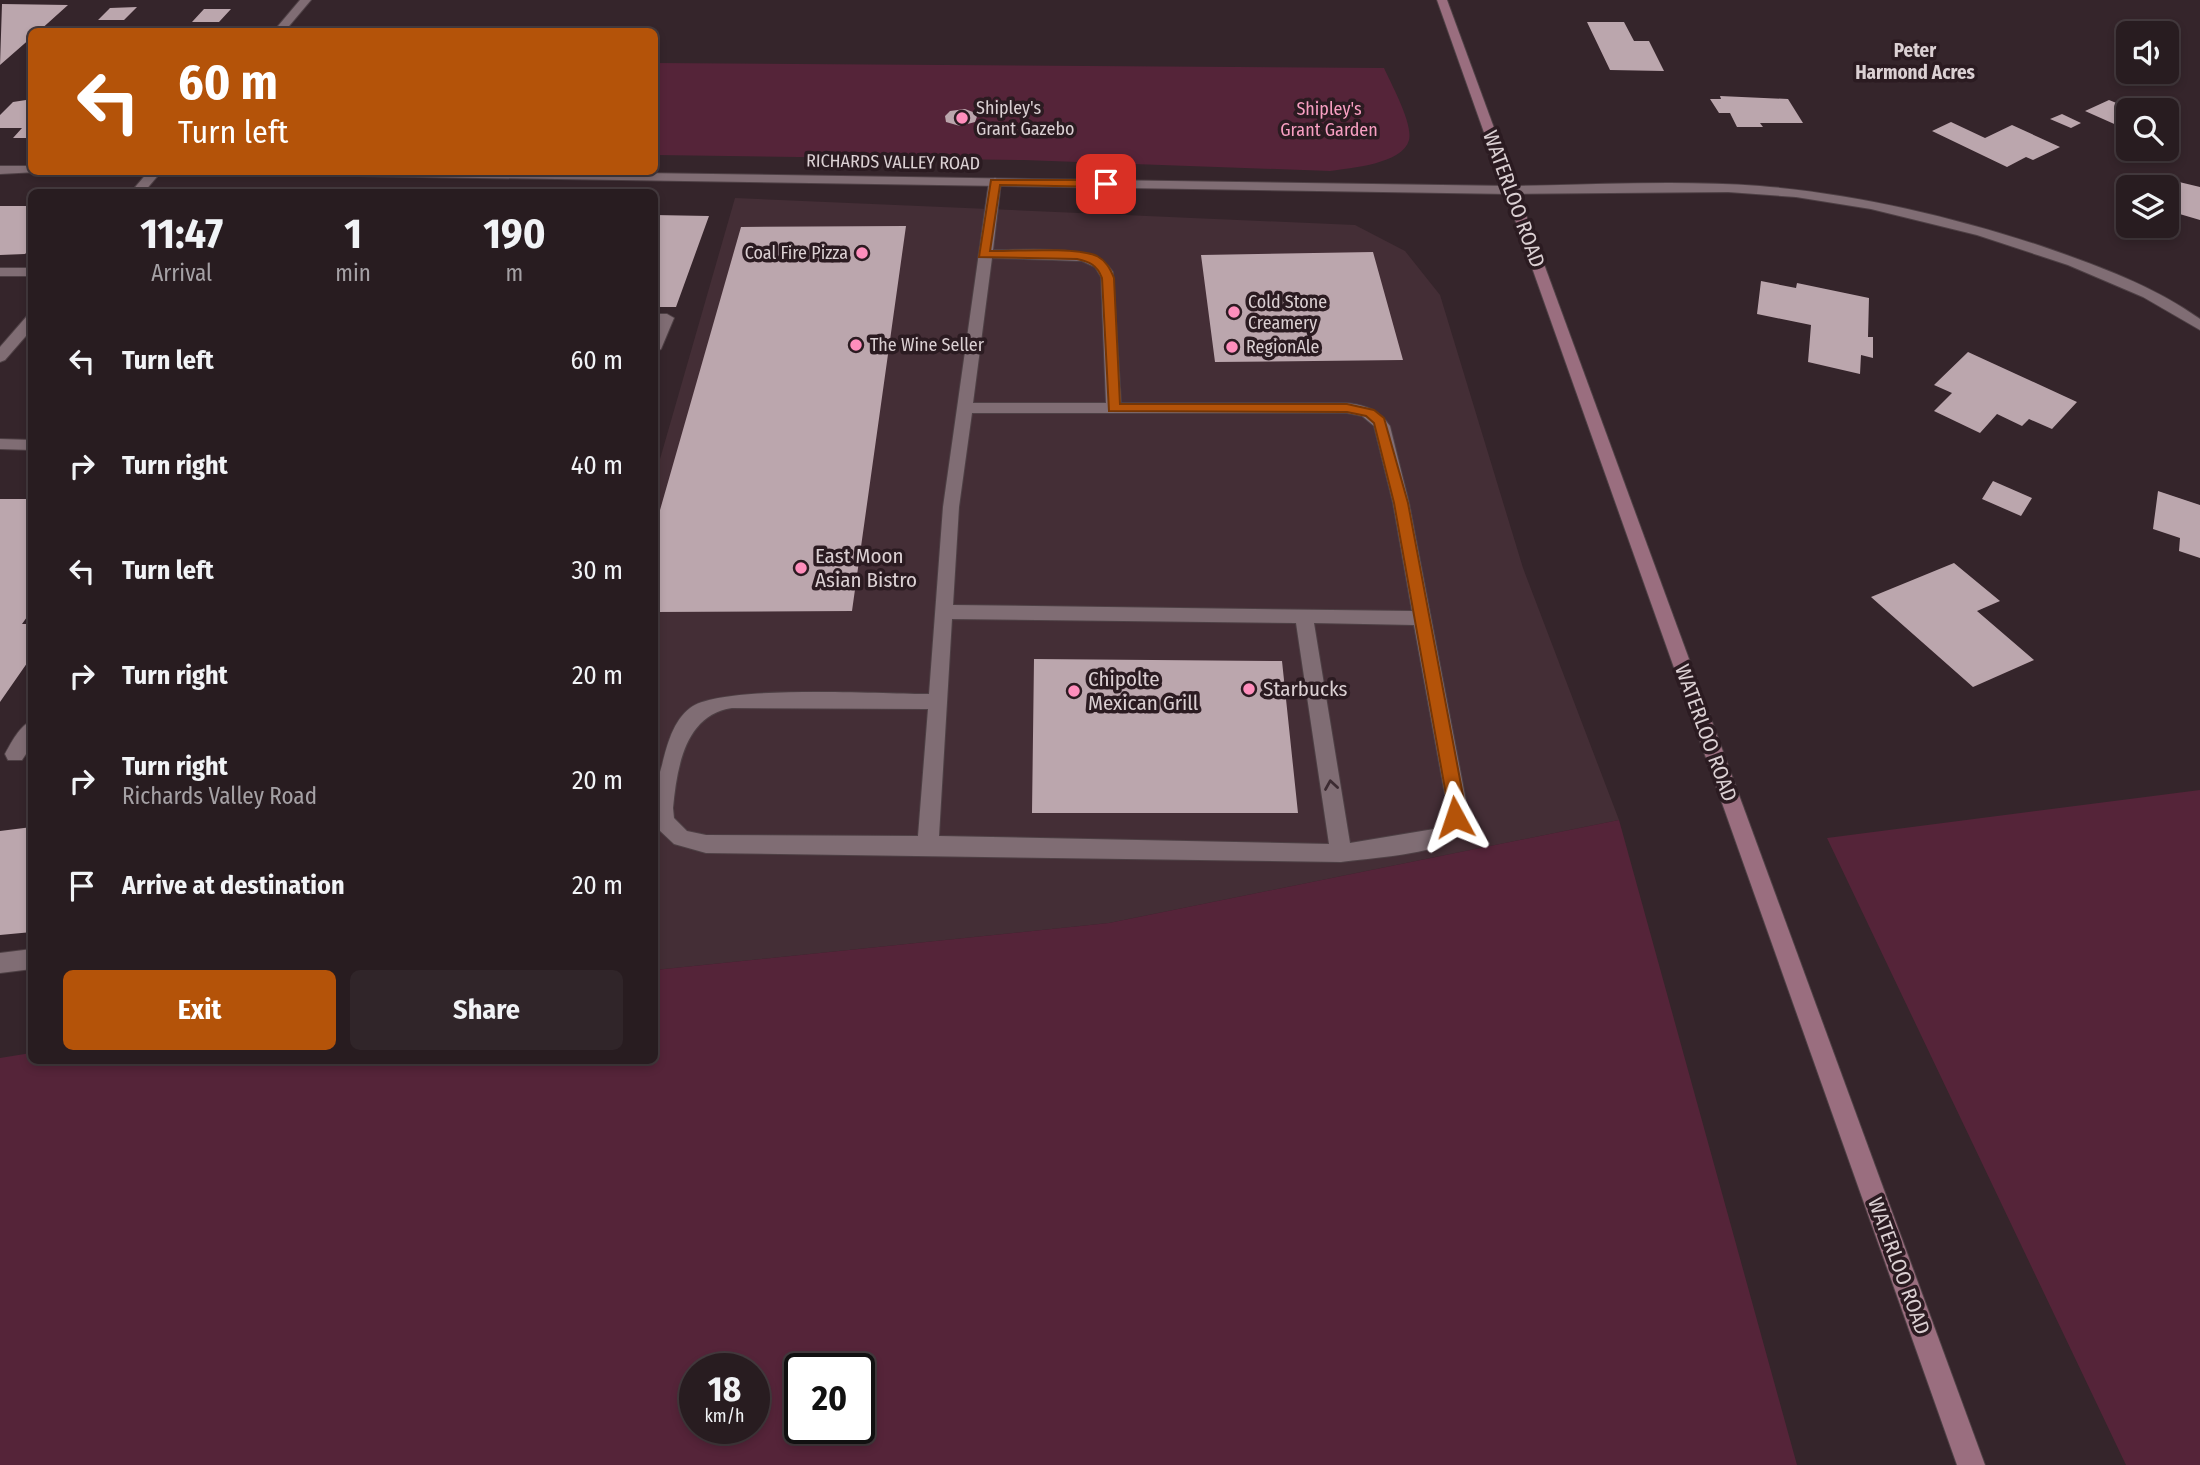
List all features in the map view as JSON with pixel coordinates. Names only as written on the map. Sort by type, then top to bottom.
[{"type":"main road","name":"WATERLOO ROAD","points":[[1442,0],[1971,1465]]},
{"type":"street","points":[[282,28],[306,0]]},
{"type":"street","points":[[0,170],[28,170]]},
{"type":"street","points":[[140,189],[152,175]]},
{"type":"street","name":"RICHARDS VALLEY ROAD","points":[[549,175],[1510,190],[1679,187],[1760,190],[1885,209],[2024,245],[2145,290],[2200,326]]},
{"type":"street","points":[[937,702],[733,701],[711,704],[692,716],[680,734],[663,801],[664,822],[681,838],[694,842],[928,845],[951,507],[995,182]]},
{"type":"street","points":[[984,254],[1077,256],[1093,259],[1104,267],[1108,278],[1114,408]]},
{"type":"street","points":[[0,272],[28,272]]},
{"type":"street","points":[[658,318],[667,318],[658,339]]},
{"type":"street","points":[[0,357],[28,324]]},
{"type":"street","points":[[0,444],[28,445]]},
{"type":"street","points":[[944,612],[1422,618]]},
{"type":"street","points":[[1304,617],[1341,853]]},
{"type":"street","points":[[15,754],[28,735]]},
{"type":"street","points":[[0,963],[28,960]]},
{"type":"lane","points":[[928,845],[1341,853],[1436,838],[1448,833],[1453,826],[1457,806],[1401,503],[1382,426],[1370,413],[1347,408],[963,408]]},
{"type":"shaded area","points":[[735,198],[1355,225],[1405,251],[1440,295],[1523,568],[1619,820],[1109,923],[658,970],[658,466]]},
{"type":"green space","name":"Shipley's Grant Garden","points":[[658,63],[1384,68],[1405,114],[1409,133],[1405,148],[1387,160],[1330,171],[1023,160],[658,155]]},
{"type":"green space","points":[[2200,790],[2200,1465],[2126,1465],[1827,838]]},
{"type":"green space","points":[[1619,820],[1797,1465],[0,1465],[0,1058],[28,1053],[28,1064],[658,1064],[658,970],[1109,923]]},
{"type":"building","points":[[2,4],[68,5],[42,28],[28,28],[28,40],[0,65]]},
{"type":"building","points":[[137,7],[124,20],[98,20],[110,8]]},
{"type":"building","points":[[204,9],[231,9],[219,22],[192,22]]},
{"type":"building","points":[[1587,22],[1624,22],[1634,41],[1649,41],[1664,71],[1610,70]]},
{"type":"building","points":[[1720,96],[1788,99],[1803,123],[1760,123],[1763,127],[1737,127],[1730,113],[1719,113],[1710,99],[1721,99]]},
{"type":"building","points":[[28,100],[28,138],[13,138],[22,128],[0,128],[0,115],[13,102]]},
{"type":"building","points":[[2109,100],[2116,103],[2116,125],[2085,111]]},
{"type":"building","name":"Shipley's Grant Gazebo","points":[[965,109],[978,114],[975,122],[960,126],[946,122],[945,116],[950,111]]},
{"type":"building","points":[[2062,114],[2081,123],[2071,128],[2050,119]]},
{"type":"building","points":[[1951,122],[1985,138],[2012,125],[2060,147],[2033,160],[2026,157],[2007,167],[1932,131]]},
{"type":"building","points":[[2179,182],[2200,187],[2200,220],[2179,214]]},
{"type":"building","points":[[0,206],[28,206],[28,251],[25,254],[0,255]]},
{"type":"building","points":[[658,215],[709,216],[676,307],[658,307]]},
{"type":"building","points":[[906,226],[852,611],[658,612],[658,517],[741,227]]},
{"type":"building","points":[[1373,252],[1403,360],[1215,362],[1201,255]]},
{"type":"building","points":[[1761,281],[1796,288],[1797,283],[1869,298],[1868,337],[1873,337],[1873,358],[1861,355],[1860,374],[1808,362],[1811,325],[1757,314]]},
{"type":"building","points":[[1968,352],[2077,402],[2052,429],[2029,419],[2022,426],[1997,414],[1980,433],[1934,411],[1952,393],[1934,385]]},
{"type":"building","points":[[1993,481],[2032,498],[2021,516],[1982,499]]},
{"type":"building","points":[[2158,491],[2200,505],[2200,558],[2179,551],[2180,538],[2153,529]]},
{"type":"building","points":[[0,499],[28,499],[28,616],[22,624],[28,624],[28,662],[0,702]]},
{"type":"building","points":[[1954,563],[2000,601],[1977,611],[2034,660],[1973,687],[1871,597]]},
{"type":"building","points":[[1034,659],[1282,661],[1298,813],[1032,813]]},
{"type":"building","points":[[28,828],[28,932],[0,935],[0,831]]},
{"type":"place","name":"Shipley's Grant Gazebo","points":[[962,118]]},
{"type":"place","name":"Coal Fire Pizza","points":[[862,253]]},
{"type":"place","name":"Cold Stone Creamery","points":[[1234,312]]},
{"type":"place","name":"The Wine Seller","points":[[856,345]]},
{"type":"place","name":"RegionAle","points":[[1232,347]]},
{"type":"place","name":"East Moon Asian Bistro","points":[[801,568]]},
{"type":"place","name":"Starbucks","points":[[1249,689]]},
{"type":"place","name":"Chipolte Mexican Grill","points":[[1074,691]]},
{"type":"district","name":"Peter Harmond Acres","points":[[1915,61]]},
{"type":"route","points":[[1106,184],[995,182],[984,254],[1077,256],[1093,259],[1104,267],[1108,278],[1114,408],[1347,408],[1370,413],[1380,421],[1401,503],[1457,806],[1455,817]]}]
